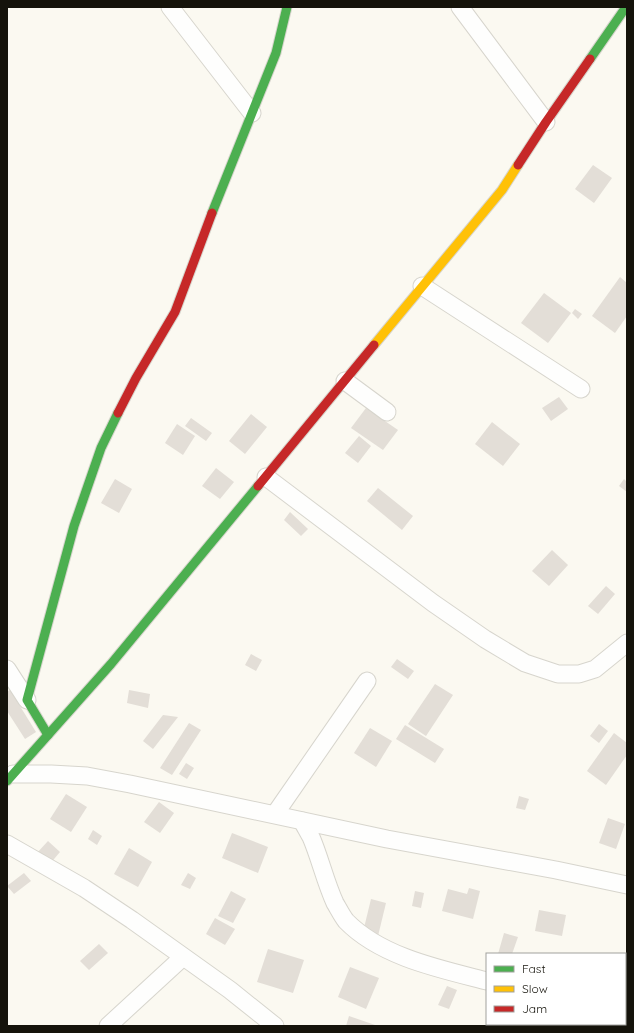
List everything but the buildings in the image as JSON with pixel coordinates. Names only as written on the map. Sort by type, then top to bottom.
[{"type":"street","points":[[170,7],[252,113]]},
{"type":"street","points":[[27,700],[74,526],[101,448],[136,378],[174,312],[276,53],[287,7]]},
{"type":"street","points":[[460,7],[546,122]]},
{"type":"street","points":[[10,778],[135,636],[502,190],[623,8]]},
{"type":"street","points":[[422,286],[580,389]]},
{"type":"street","points":[[345,381],[387,412]]},
{"type":"street","points":[[266,477],[433,603],[485,639],[525,663],[558,674],[579,674],[595,669],[627,643]]},
{"type":"street","points":[[7,669],[48,735]]},
{"type":"street","points":[[275,814],[367,681]]},
{"type":"street","points":[[10,778],[51,774],[86,776],[275,814],[402,842],[556,870],[627,885]]},
{"type":"street","points":[[302,821],[310,836],[326,882],[345,920],[373,942],[392,952],[438,969],[486,981]]},
{"type":"street","points":[[7,844],[84,888],[132,920],[230,990],[275,1026]]},
{"type":"street","points":[[108,1026],[182,957]]},
{"type":"traffic: fast","points":[[212,213],[276,53],[287,7]]},
{"type":"traffic: fast","points":[[590,59],[626,7]]},
{"type":"traffic: fast","points":[[48,735],[27,700],[74,526],[101,448],[118,413]]},
{"type":"traffic: fast","points":[[7,781],[111,664],[258,486]]},
{"type":"traffic: slow","points":[[374,345],[502,190],[518,165]]},
{"type":"traffic: jam","points":[[518,165],[590,59]]},
{"type":"traffic: jam","points":[[118,413],[136,378],[175,312],[212,213]]},
{"type":"traffic: jam","points":[[258,486],[374,345]]}]
